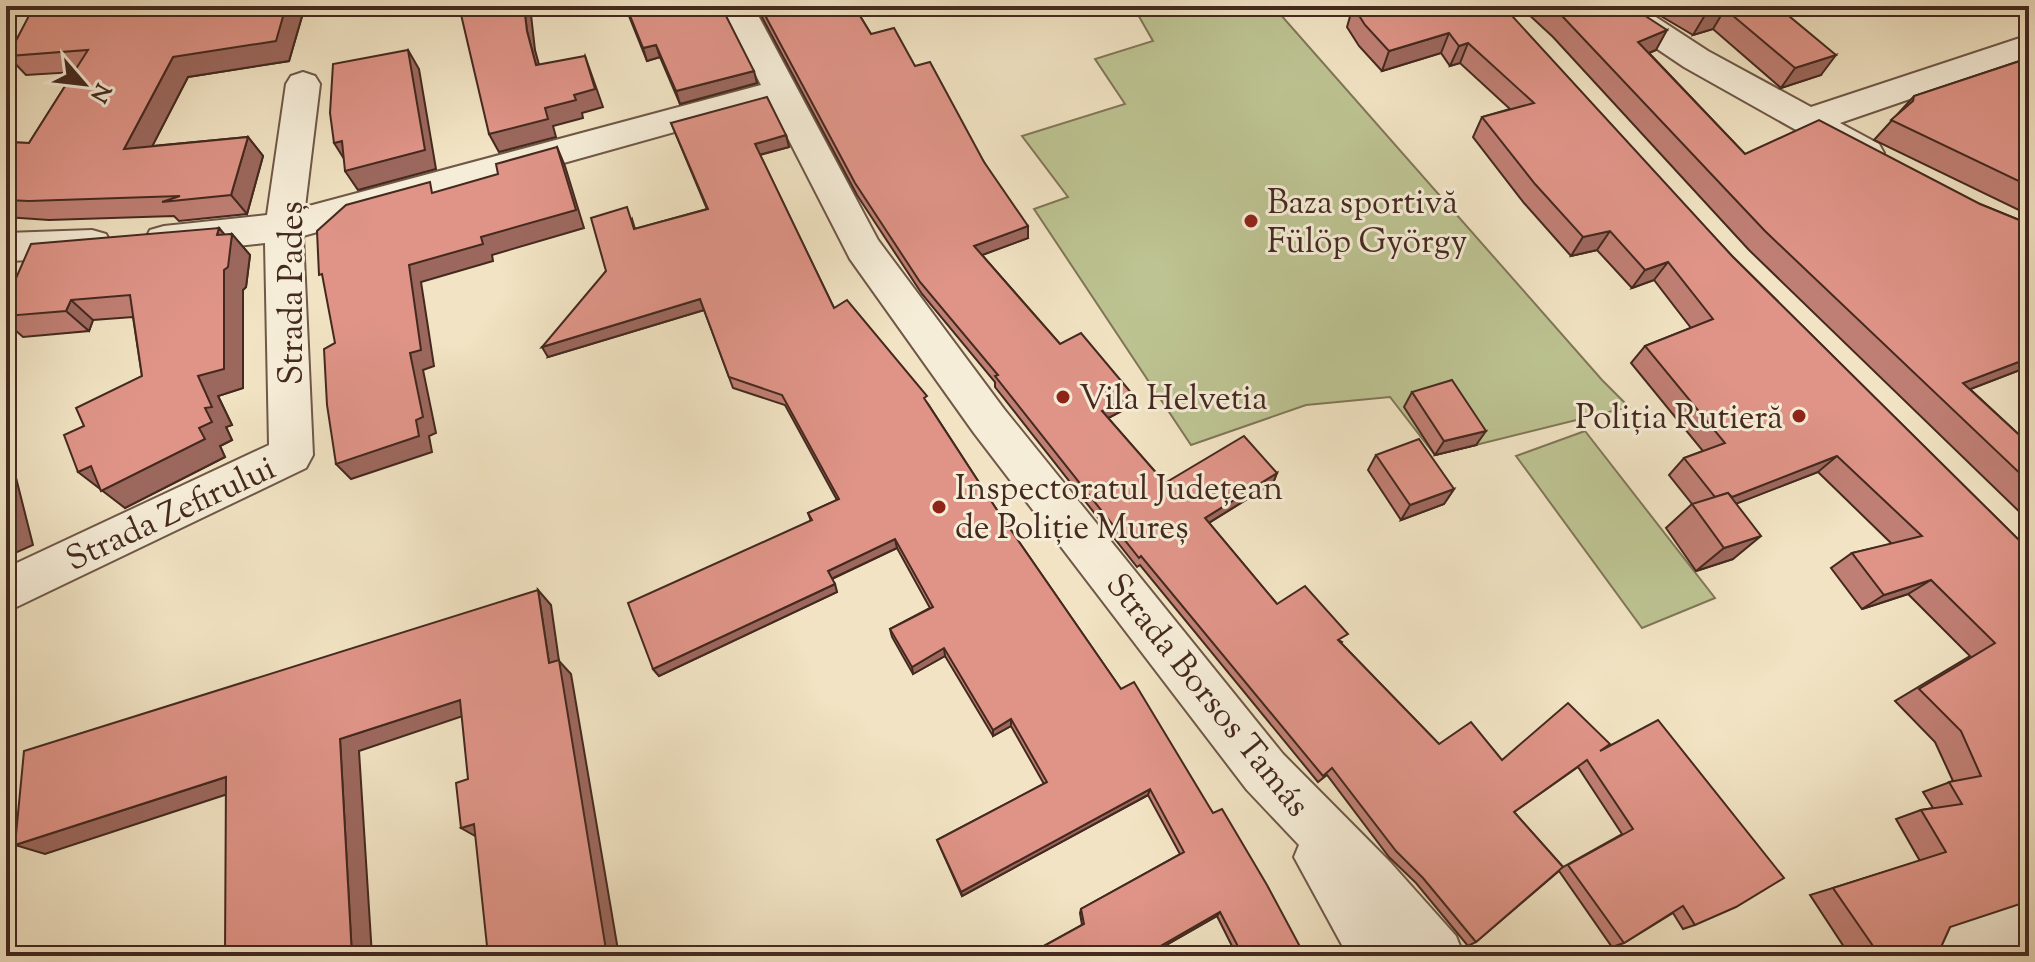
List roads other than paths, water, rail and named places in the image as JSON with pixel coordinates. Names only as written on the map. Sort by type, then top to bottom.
[{"type":"street","name":"Strada Borsos Tamás","points":[[737,6],[864,249],[989,421],[1265,772],[1352,905],[1409,946]]},
{"type":"street","points":[[1616,6],[1696,59],[1897,170]]},
{"type":"street","points":[[1808,121],[2029,46]]},
{"type":"street","name":"Strada Padeș","points":[[291,455],[284,227],[303,84]]},
{"type":"street","points":[[6,247],[148,241],[284,227],[781,91]]},
{"type":"street","name":"Strada Zefirului","points":[[6,591],[291,455]]},
{"type":"street","points":[[1943,956],[2029,928]]},
{"type":"place","name":"Baza sportivă Fülöp György","points":[[1251,221]]},
{"type":"place","name":"Vila Helvetia","points":[[1063,397]]},
{"type":"place","name":"Poliția Rutieră","points":[[1799,416]]},
{"type":"place","name":"Inspectoratul Județean de Poliție Mureș","points":[[939,507]]}]
